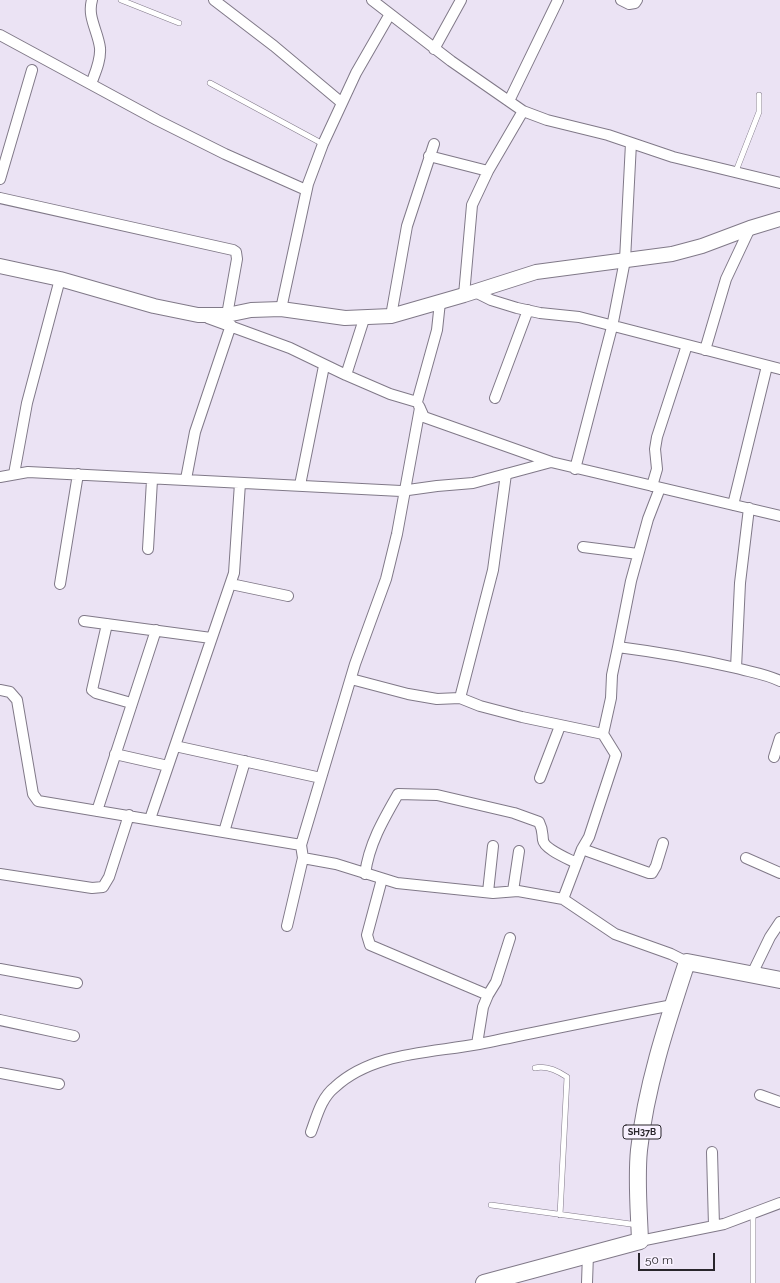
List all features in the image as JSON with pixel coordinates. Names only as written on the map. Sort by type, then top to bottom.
[{"type":"main road","points":[[687,962],[780,980]]},
{"type":"main road","name":"SH37B","points":[[639,1233],[638,1171],[644,1120],[673,1005],[687,962]]},
{"type":"main road","points":[[484,1283],[588,1254],[639,1233]]},
{"type":"street","points":[[91,84],[98,64],[100,49],[91,13],[92,0]]},
{"type":"street","points":[[214,0],[274,46],[342,103]]},
{"type":"street","points":[[372,0],[434,48],[523,111],[547,120],[608,135],[673,156],[780,183]]},
{"type":"street","points":[[434,48],[461,0]]},
{"type":"street","points":[[510,101],[558,0]]},
{"type":"street","points":[[621,0],[629,4],[635,3],[637,0]]},
{"type":"street","points":[[281,309],[306,190],[323,144],[356,73],[390,14]]},
{"type":"street","points":[[0,35],[157,120],[225,154],[306,190]]},
{"type":"street","points":[[0,179],[32,70]]},
{"type":"street","points":[[469,294],[470,213],[476,195],[488,171],[523,111]]},
{"type":"street","points":[[575,469],[612,327],[624,260],[631,143]]},
{"type":"street","points":[[391,316],[407,226],[434,144]]},
{"type":"street","points":[[429,156],[488,171]]},
{"type":"street","points":[[0,198],[233,250],[236,252],[237,259],[229,320],[196,432],[186,479]]},
{"type":"street","points":[[229,320],[251,310],[281,309],[345,318],[391,316],[469,294],[536,272],[680,252],[780,219]]},
{"type":"street","points":[[705,350],[726,279],[750,228]]},
{"type":"street","points":[[0,266],[60,279],[154,306],[229,320],[290,348],[324,366],[418,405],[424,417],[575,469],[780,516]]},
{"type":"street","points":[[14,474],[27,403],[60,279]]},
{"type":"street","points":[[469,294],[528,310],[579,317],[612,327],[780,369]]},
{"type":"street","points":[[287,926],[303,858],[301,845],[351,679],[386,579],[405,490],[418,405],[437,330],[440,302]]},
{"type":"street","points":[[494,398],[528,310]]},
{"type":"street","points":[[346,375],[365,316]]},
{"type":"street","points":[[563,899],[576,863],[589,838],[616,755],[603,734],[611,698],[612,675],[638,554],[656,487],[657,469],[655,449],[657,437],[687,345]]},
{"type":"street","points":[[300,486],[324,366]]},
{"type":"street","points":[[732,505],[767,366]]},
{"type":"street","points":[[0,477],[28,472],[78,474],[152,480],[186,479],[370,490],[405,490],[473,483],[551,462]]},
{"type":"street","points":[[60,584],[78,474]]},
{"type":"street","points":[[460,698],[493,570],[506,474]]},
{"type":"street","points":[[148,549],[152,480]]},
{"type":"street","points":[[150,819],[211,638],[231,584],[236,562],[240,483]]},
{"type":"street","points":[[736,668],[740,583],[749,508]]},
{"type":"street","points":[[583,547],[638,554]]},
{"type":"street","points":[[231,584],[288,596]]},
{"type":"street","points":[[84,621],[211,638]]},
{"type":"street","points":[[107,624],[92,690],[96,694],[131,704]]},
{"type":"street","points":[[97,811],[156,630]]},
{"type":"street","points":[[618,646],[658,652],[736,668],[770,676],[780,681]]},
{"type":"street","points":[[351,679],[408,694],[437,699],[460,698],[480,706],[560,726],[603,734]]},
{"type":"street","points":[[0,690],[10,692],[17,700],[35,798],[42,803],[130,815],[301,845]]},
{"type":"street","points":[[540,778],[560,726]]},
{"type":"street","points":[[774,757],[780,738]]},
{"type":"street","points":[[175,746],[321,778]]},
{"type":"street","points":[[115,754],[168,766]]},
{"type":"street","points":[[224,832],[245,761]]},
{"type":"street","points":[[365,874],[367,858],[380,825],[398,794],[437,796],[514,813],[540,822],[545,846],[576,863]]},
{"type":"street","points":[[0,874],[92,888],[103,887],[109,877],[130,815]]},
{"type":"street","points":[[582,849],[649,874],[652,873],[656,866],[663,843]]},
{"type":"street","points":[[488,892],[493,846]]},
{"type":"street","points":[[513,892],[519,851]]},
{"type":"street","points":[[303,858],[336,864],[398,883],[488,892],[513,892],[563,899],[615,934],[671,954],[687,962]]},
{"type":"street","points":[[746,858],[780,873]]},
{"type":"street","points":[[382,879],[367,935],[370,945],[488,994]]},
{"type":"street","points":[[752,974],[770,937],[780,922]]},
{"type":"street","points":[[477,1044],[482,1011],[488,994],[499,976],[510,938]]},
{"type":"street","points":[[0,969],[77,983]]},
{"type":"street","points":[[311,1132],[326,1095],[336,1086],[357,1072],[400,1056],[477,1044],[673,1005]]},
{"type":"street","points":[[0,1020],[74,1036]]},
{"type":"street","points":[[0,1073],[59,1084]]},
{"type":"street","points":[[760,1095],[780,1102]]},
{"type":"street","points":[[712,1152],[714,1226]]},
{"type":"street","points":[[639,1233],[714,1226],[780,1203]]},
{"type":"street","points":[[587,1283],[588,1254]]},
{"type":"lane","points":[[121,0],[179,23]]},
{"type":"lane","points":[[210,83],[323,144]]},
{"type":"lane","points":[[736,171],[759,112],[759,95]]},
{"type":"lane","points":[[535,1068],[541,1067],[557,1070],[567,1077],[560,1214]]},
{"type":"lane","points":[[491,1205],[560,1214],[639,1233]]},
{"type":"lane","points":[[753,1213],[753,1283]]}]
